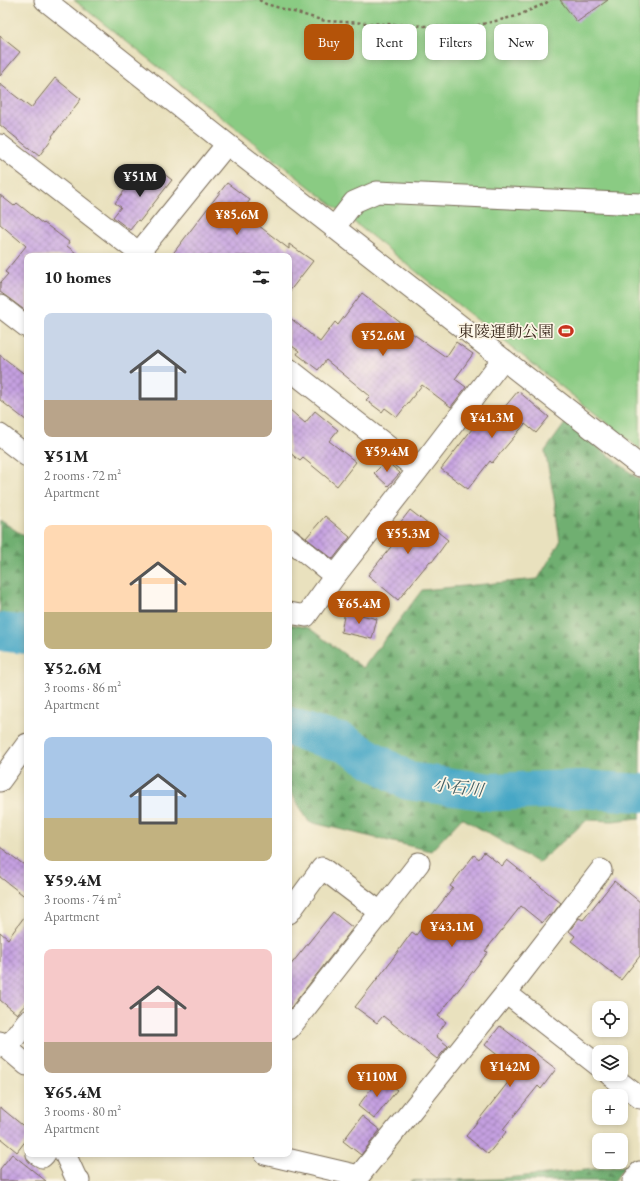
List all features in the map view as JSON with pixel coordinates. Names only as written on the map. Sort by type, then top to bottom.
[{"type":"street","points":[[45,0],[334,228],[640,466]]},
{"type":"street","points":[[141,253],[227,144]]},
{"type":"street","points":[[0,145],[136,253]]},
{"type":"street","points":[[334,228],[354,202],[377,192],[640,204]]},
{"type":"street","points":[[0,306],[24,325]]},
{"type":"street","points":[[292,614],[306,616],[335,576],[503,359]]},
{"type":"street","points":[[292,371],[418,470]]},
{"type":"street","points":[[0,435],[24,454]]},
{"type":"street","points":[[292,541],[335,576]]},
{"type":"street","points":[[0,781],[24,748]]},
{"type":"street","points":[[292,1025],[419,863]]},
{"type":"street","points":[[292,909],[322,868],[380,912]]},
{"type":"street","points":[[278,1157],[359,1176],[506,993],[601,870]]},
{"type":"street","points":[[506,993],[592,1061]]},
{"type":"street","points":[[24,1024],[4,1045],[24,1062]]},
{"type":"street","points":[[618,1081],[640,1098]]},
{"type":"street","points":[[66,1157],[76,1178],[79,1181]]},
{"type":"street","points":[[633,1181],[640,1172]]},
{"type":"path","points":[[260,0],[266,4],[325,21],[466,28],[517,16],[550,0]]},
{"type":"green space","name":"東陵運動公園","points":[[74,0],[640,0],[640,449]]},
{"type":"green space","points":[[566,422],[640,480],[640,820],[639,818],[613,821],[587,820],[538,863],[462,818],[431,851],[309,822],[292,794],[292,625],[309,628],[363,668],[422,590],[538,579],[560,542],[554,498],[545,451]]},
{"type":"green space","points":[[0,520],[24,536],[24,636],[0,623]]},
{"type":"green space","points":[[595,1169],[623,1169],[614,1181],[410,1181],[496,1179]]},
{"type":"building","points":[[560,0],[608,0],[577,22]]},
{"type":"building","points":[[0,36],[20,52],[0,76]]},
{"type":"building","points":[[55,78],[81,99],[52,136],[53,137],[39,156],[0,125],[0,84],[31,108]]},
{"type":"building","points":[[159,170],[172,180],[140,221],[138,220],[130,230],[113,217],[121,207],[115,203],[134,178],[138,182],[146,172],[153,178]]},
{"type":"building","points":[[227,183],[250,200],[241,212],[289,249],[289,244],[313,261],[292,288],[292,253],[173,253]]},
{"type":"building","points":[[0,195],[14,206],[17,203],[43,224],[44,223],[69,242],[67,246],[76,253],[24,253],[24,310],[0,292],[0,283],[8,274],[5,272],[26,246],[0,224]]},
{"type":"building","points":[[362,293],[410,330],[409,331],[446,357],[456,342],[473,354],[455,379],[466,387],[451,407],[422,385],[397,417],[385,408],[382,412],[366,400],[370,396],[326,360],[318,370],[297,354],[299,351],[292,346],[292,319],[320,342],[335,322],[338,325]]},
{"type":"building","points":[[0,355],[24,374],[24,419],[0,400]]},
{"type":"building","points":[[518,391],[549,417],[536,433],[525,424],[492,463],[490,461],[468,489],[441,469],[479,420],[488,427]]},
{"type":"building","points":[[315,411],[338,430],[329,441],[356,462],[337,486],[303,458],[300,461],[292,454],[292,412],[305,423]]},
{"type":"building","points":[[386,461],[400,473],[388,486],[374,473]]},
{"type":"building","points":[[410,510],[448,540],[432,562],[430,561],[398,600],[368,575],[399,537],[393,532]]},
{"type":"building","points":[[325,516],[350,537],[333,559],[306,538]]},
{"type":"building","points":[[345,611],[377,619],[372,639],[341,632]]},
{"type":"building","points":[[0,847],[24,865],[24,896],[0,877]]},
{"type":"building","points":[[484,852],[502,866],[507,860],[561,903],[551,916],[549,915],[542,923],[521,906],[485,951],[488,952],[438,1016],[446,1022],[436,1036],[448,1046],[437,1059],[383,1016],[377,1023],[355,1007],[412,932],[416,935],[453,888],[450,886],[474,855],[479,859]]},
{"type":"building","points":[[614,881],[640,902],[640,956],[621,980],[571,941],[575,936],[569,931],[579,918],[583,920]]},
{"type":"building","points":[[333,912],[353,928],[292,1006],[292,963]]},
{"type":"building","points":[[24,917],[24,1006],[17,1014],[0,1000],[0,932],[8,939]]},
{"type":"building","points":[[500,1026],[556,1069],[541,1089],[538,1086],[503,1129],[506,1132],[488,1154],[466,1136],[517,1071],[485,1045]]},
{"type":"building","points":[[380,1077],[397,1090],[374,1119],[358,1106]]},
{"type":"building","points":[[0,1107],[24,1127],[24,1143],[17,1152],[0,1138]]},
{"type":"building","points":[[362,1116],[380,1130],[361,1155],[343,1141]]},
{"type":"building","points":[[12,1154],[46,1181],[0,1181],[0,1169]]},
{"type":"waterway","name":"小石川","points":[[0,632],[24,635]]},
{"type":"waterway","name":"小石川","points":[[292,728],[344,743],[408,781],[491,792],[582,789],[640,793]]},
{"type":"place","name":"東陵運動公園","points":[[566,331]]}]
